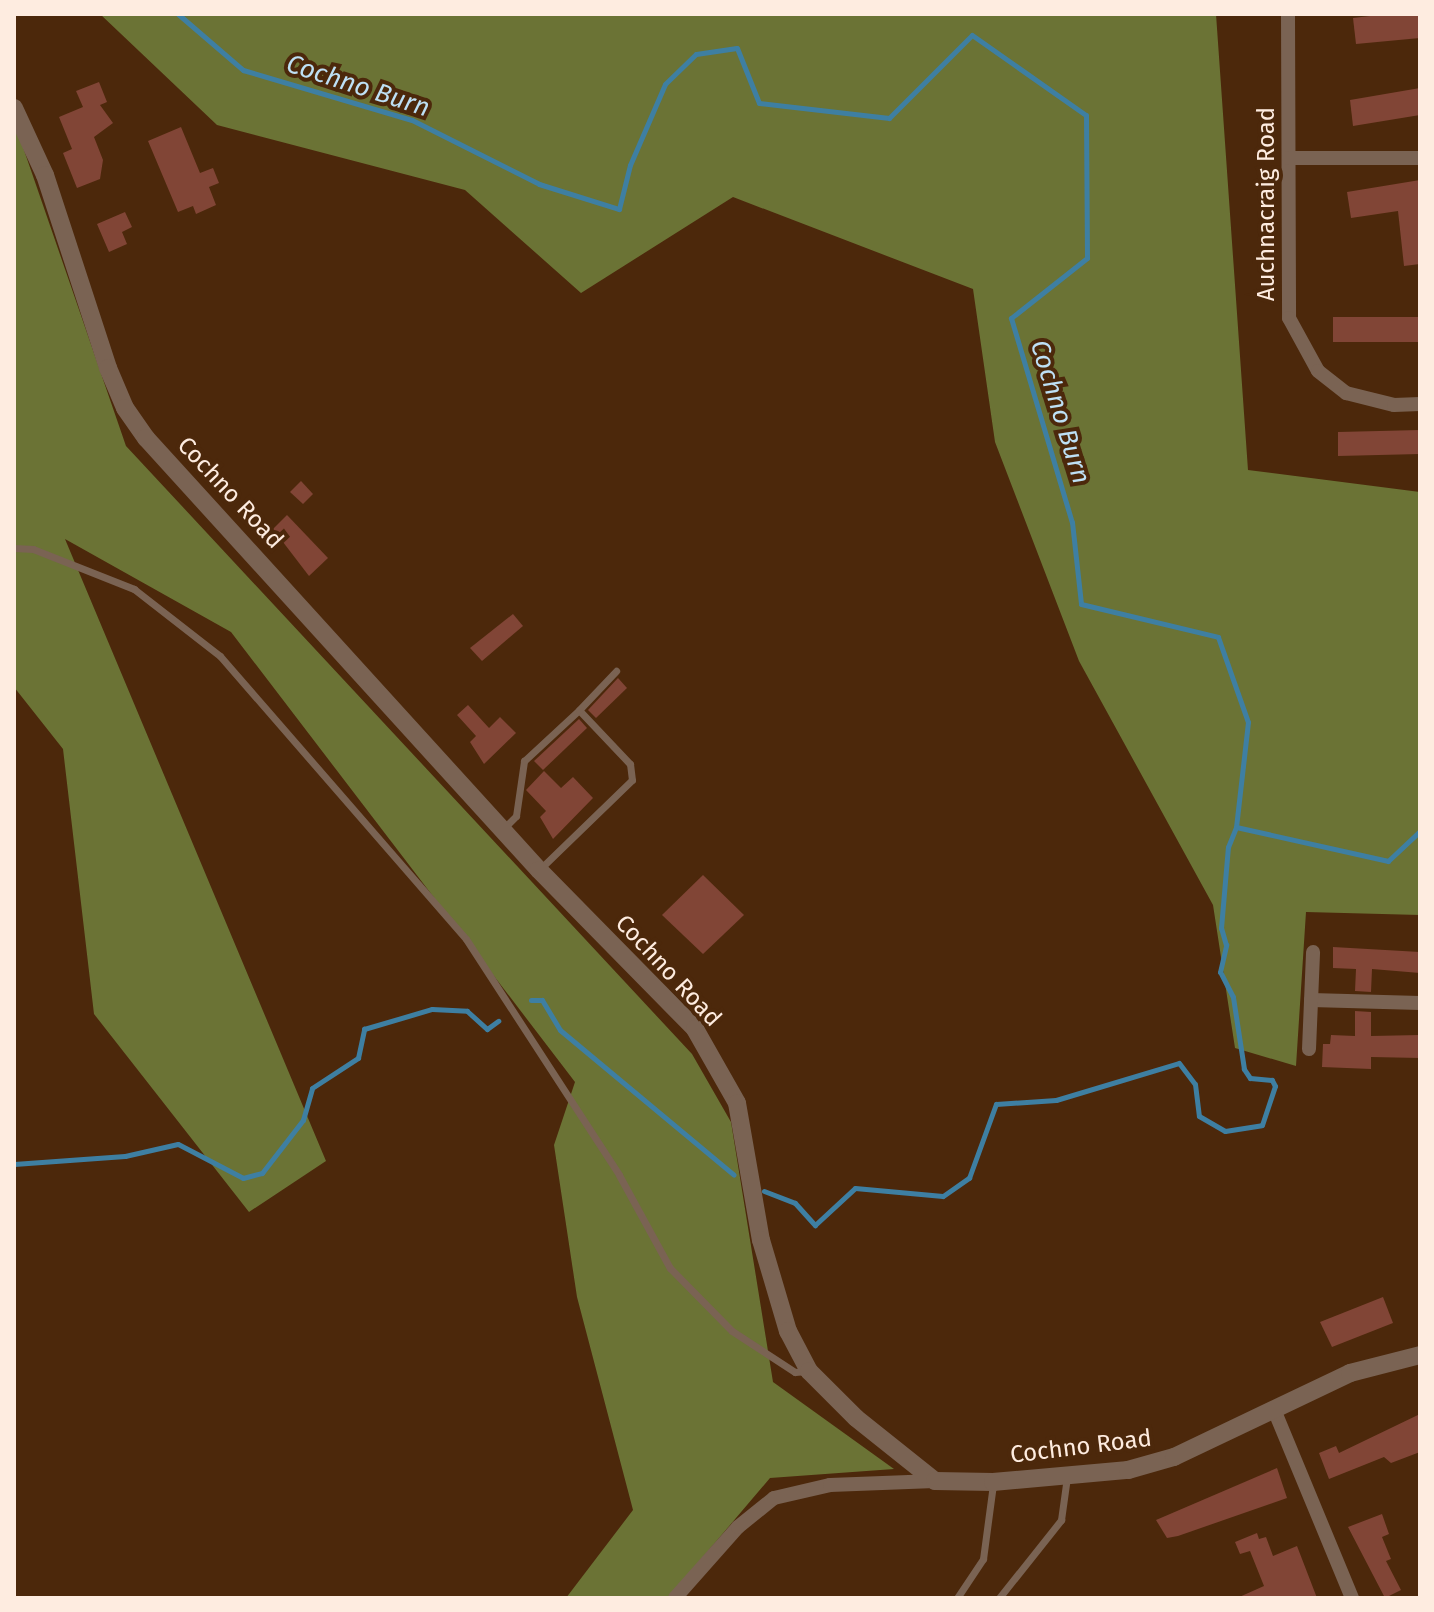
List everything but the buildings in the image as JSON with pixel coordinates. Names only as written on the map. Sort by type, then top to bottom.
[{"type":"street","name":"Auchnacraig Road","points":[[1288,14],[1289,318],[1318,371],[1346,393],[1394,405],[1420,404]]},
{"type":"street","name":"Cochno Road","points":[[14,108],[45,175],[125,408],[146,438],[539,870],[695,1029],[724,1074],[747,1138],[775,1293],[809,1371],[856,1418],[935,1481],[993,1482],[1067,1477],[1150,1466],[1275,1412],[1350,1373],[1420,1355]]},
{"type":"street","points":[[1289,158],[1420,158]]},
{"type":"street","points":[[1309,1049],[1313,952]]},
{"type":"street","points":[[1311,1000],[1420,1003]]},
{"type":"street","points":[[1275,1412],[1352,1598]]},
{"type":"street","points":[[675,1598],[738,1527],[774,1498],[805,1488],[935,1481]]},
{"type":"lane","points":[[14,548],[33,549],[134,589],[220,656],[466,939],[619,1175],[670,1268],[732,1331],[795,1372],[809,1371]]},
{"type":"lane","points":[[503,829],[516,816],[524,761],[616,671]]},
{"type":"lane","points":[[539,870],[633,775],[630,764],[579,710]]},
{"type":"lane","points":[[999,1598],[1061,1520],[1067,1477]]},
{"type":"lane","points":[[957,1598],[983,1559],[993,1482]]},
{"type":"green space","points":[[100,14],[1216,14],[1248,470],[1420,492],[1420,915],[1306,912],[1296,1066],[1235,1048],[1213,905],[1079,661],[995,442],[973,289],[733,197],[581,293],[465,190],[217,125]]},
{"type":"green space","points":[[14,121],[126,446],[692,1054],[731,1122],[773,1382],[894,1469],[770,1478],[668,1598],[566,1598],[633,1510],[577,1297],[554,1145],[575,1082],[231,632],[65,539],[326,1161],[249,1212],[94,1014],[63,749],[14,687]]},
{"type":"waterway","name":"Cochno Burn","points":[[178,14],[243,70],[412,120],[539,184],[619,209],[630,165],[665,84],[696,54],[737,48],[759,103],[889,118],[972,35],[1086,115],[1087,258],[1011,318],[1072,522],[1081,604],[1218,637],[1248,722],[1236,827],[1388,861],[1420,831]]},
{"type":"waterway","points":[[764,1191],[795,1203],[815,1225],[855,1188],[943,1196],[969,1178],[996,1104],[1056,1100],[1179,1063],[1195,1084],[1199,1116],[1225,1131],[1262,1125],[1275,1086],[1272,1080],[1250,1078],[1244,1069],[1233,997],[1220,972],[1226,945],[1221,928],[1228,847],[1236,827]]},
{"type":"waterway","points":[[531,1000],[542,1000],[560,1030],[734,1175]]},
{"type":"waterway","points":[[14,1164],[125,1156],[178,1144],[243,1178],[262,1173],[303,1120],[312,1088],[358,1058],[364,1029],[432,1009],[467,1011],[487,1029],[498,1021]]}]
